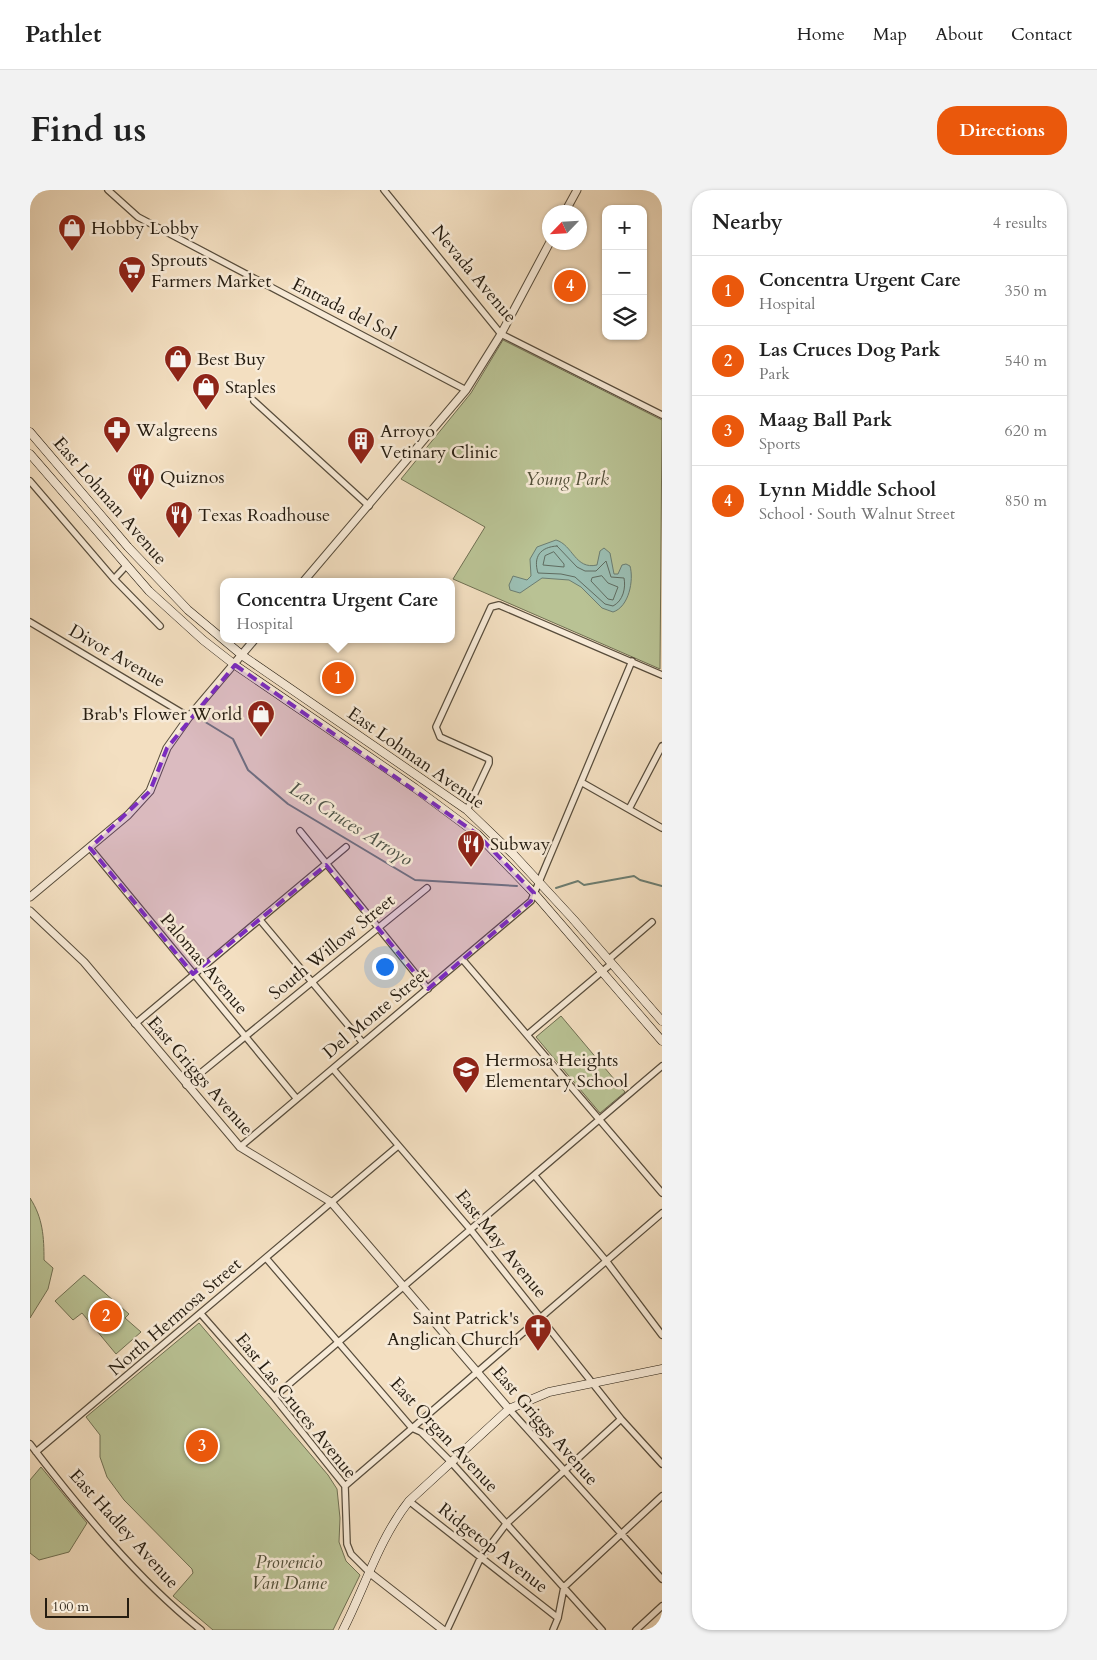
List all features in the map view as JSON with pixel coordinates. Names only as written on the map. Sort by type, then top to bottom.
[{"type":"main road","name":"East Lohman Avenue","points":[[32,437],[138,558],[188,610],[220,637]]},
{"type":"main road","name":"East Lohman Avenue","points":[[30,454],[126,566],[181,619],[235,665],[454,816],[477,834],[532,897],[602,971],[662,1041]]},
{"type":"main road","points":[[126,566],[138,558]]},
{"type":"main road","points":[[181,619],[188,610]]},
{"type":"main road","name":"East Lohman Avenue","points":[[227,643],[243,656],[467,810],[514,855],[574,919],[610,962],[660,1016]]},
{"type":"main road","points":[[343,1630],[388,1532],[409,1501],[509,1409],[549,1392],[662,1369]]},
{"type":"street","name":"Entrada del Sol","points":[[108,190],[138,217],[466,390]]},
{"type":"street","name":"Nevada Avenue","points":[[384,190],[501,334],[662,415]]},
{"type":"street","points":[[569,205],[577,190]]},
{"type":"street","points":[[306,578],[466,390],[501,334],[546,250]]},
{"type":"street","points":[[254,401],[369,506]]},
{"type":"street","points":[[30,482],[114,579],[160,626]]},
{"type":"street","points":[[114,579],[126,566]]},
{"type":"street","points":[[467,810],[489,760],[440,737],[436,727],[491,607],[499,605],[632,661],[662,676]]},
{"type":"street","name":"Divot Avenue","points":[[30,622],[189,716]]},
{"type":"street","points":[[30,897],[90,848],[128,814],[150,791],[167,748],[189,716],[253,643]]},
{"type":"street","points":[[532,897],[632,661]]},
{"type":"street","points":[[630,809],[662,749]]},
{"type":"street","points":[[581,782],[662,828]]},
{"type":"street","points":[[300,831],[428,989]]},
{"type":"street","points":[[135,1024],[346,847]]},
{"type":"street","name":"Palomas Avenue","points":[[90,848],[297,1098]]},
{"type":"street","name":"South Willow Street","points":[[186,1085],[312,984],[427,888]]},
{"type":"street","name":"Del Monte Street","points":[[240,1147],[463,960],[532,897]]},
{"type":"street","name":"East Griggs Avenue","points":[[30,911],[84,962],[240,1147],[331,1202],[563,1471],[662,1579]]},
{"type":"street","points":[[260,920],[363,1043]]},
{"type":"street","points":[[527,1036],[602,971],[652,922]]},
{"type":"street","points":[[463,960],[662,1193]]},
{"type":"street","points":[[274,1397],[340,1343],[470,1229],[535,1176],[662,1066]]},
{"type":"street","name":"East May Avenue","points":[[333,1069],[470,1229],[621,1419],[662,1464]]},
{"type":"street","name":"North Hermosa Street","points":[[36,1452],[398,1146]]},
{"type":"street","points":[[535,1176],[607,1262],[662,1335]]},
{"type":"street","points":[[345,1486],[662,1214]]},
{"type":"street","name":"East Organ Avenue","points":[[266,1258],[412,1428],[420,1432],[450,1462],[602,1630]]},
{"type":"street","name":"East Las Cruces Avenue","points":[[201,1314],[274,1397],[345,1486],[347,1544],[351,1554],[370,1573],[443,1630]]},
{"type":"street","points":[[447,1630],[480,1559],[506,1524],[621,1419]]},
{"type":"street","name":"East Hadley Avenue","points":[[30,1444],[94,1523],[134,1567],[201,1630]]},
{"type":"street","points":[[553,1630],[558,1618],[564,1586],[662,1496]]},
{"type":"street","name":"Ridgetop Avenue","points":[[409,1501],[480,1559],[558,1618]]},
{"type":"street","points":[[636,1630],[662,1606]]},
{"type":"highlighted area","points":[[235,665],[477,834],[534,893],[531,901],[428,989],[326,865],[193,974],[90,848],[150,791],[167,748]]},
{"type":"green space","name":"Young Park","points":[[503,340],[662,420],[660,669],[454,578],[485,527],[401,479],[471,393]]},
{"type":"green space","points":[[561,1016],[625,1092],[600,1113],[536,1037]]},
{"type":"green space","points":[[30,1198],[38,1213],[42,1228],[44,1260],[53,1268],[48,1289],[30,1318]]},
{"type":"green space","points":[[84,1275],[129,1314],[125,1318],[141,1332],[116,1354],[82,1313],[73,1320],[55,1301]]},
{"type":"green space","name":"Provencio Van Dame","points":[[199,1323],[328,1475],[337,1489],[340,1518],[339,1542],[346,1561],[360,1575],[333,1630],[213,1630],[173,1596],[193,1573],[192,1569],[124,1500],[107,1477],[100,1457],[100,1435],[86,1417]]},
{"type":"green space","points":[[41,1467],[87,1523],[69,1552],[39,1560],[30,1553],[30,1480]]},
{"type":"water","points":[[556,540],[562,543],[584,564],[590,566],[597,565],[600,551],[604,548],[610,553],[614,574],[618,574],[622,565],[630,566],[631,585],[623,605],[613,612],[602,608],[581,587],[569,580],[542,578],[520,593],[510,590],[509,585],[513,576],[527,580],[531,576],[530,559],[537,547]]},
{"type":"waterway","name":"Las Cruces Arroyo","points":[[202,720],[233,739],[248,770],[288,804],[415,880],[517,886]]},
{"type":"waterway","name":"Las Cruces Arroyo","points":[[556,888],[578,881],[584,885],[634,876],[640,880],[662,886]]},
{"type":"place","name":"Hobby Lobby","points":[[72,252]]},
{"type":"place","name":"Lynn Middle School","points":[[570,286]]},
{"type":"place","name":"Sprouts Farmers Market","points":[[132,294]]},
{"type":"place","name":"Best Buy","points":[[178,383]]},
{"type":"place","name":"Staples","points":[[206,411]]},
{"type":"place","name":"Walgreens","points":[[117,454]]},
{"type":"place","name":"Arroyo Vetinary Clinic","points":[[361,465]]},
{"type":"place","name":"Quiznos","points":[[141,501]]},
{"type":"place","name":"Texas Roadhouse","points":[[179,539]]},
{"type":"place","name":"Concentra Urgent Care","points":[[338,678]]},
{"type":"place","name":"Brab's Flower World","points":[[261,738]]},
{"type":"place","name":"Subway","points":[[471,868]]},
{"type":"place","name":"Hermosa Heights Elementary School","points":[[466,1094]]},
{"type":"place","name":"Las Cruces Dog Park","points":[[106,1316]]},
{"type":"place","name":"Saint Patrick's Anglican Church","points":[[538,1352]]},
{"type":"place","name":"Maag Ball Park","points":[[202,1446]]}]
